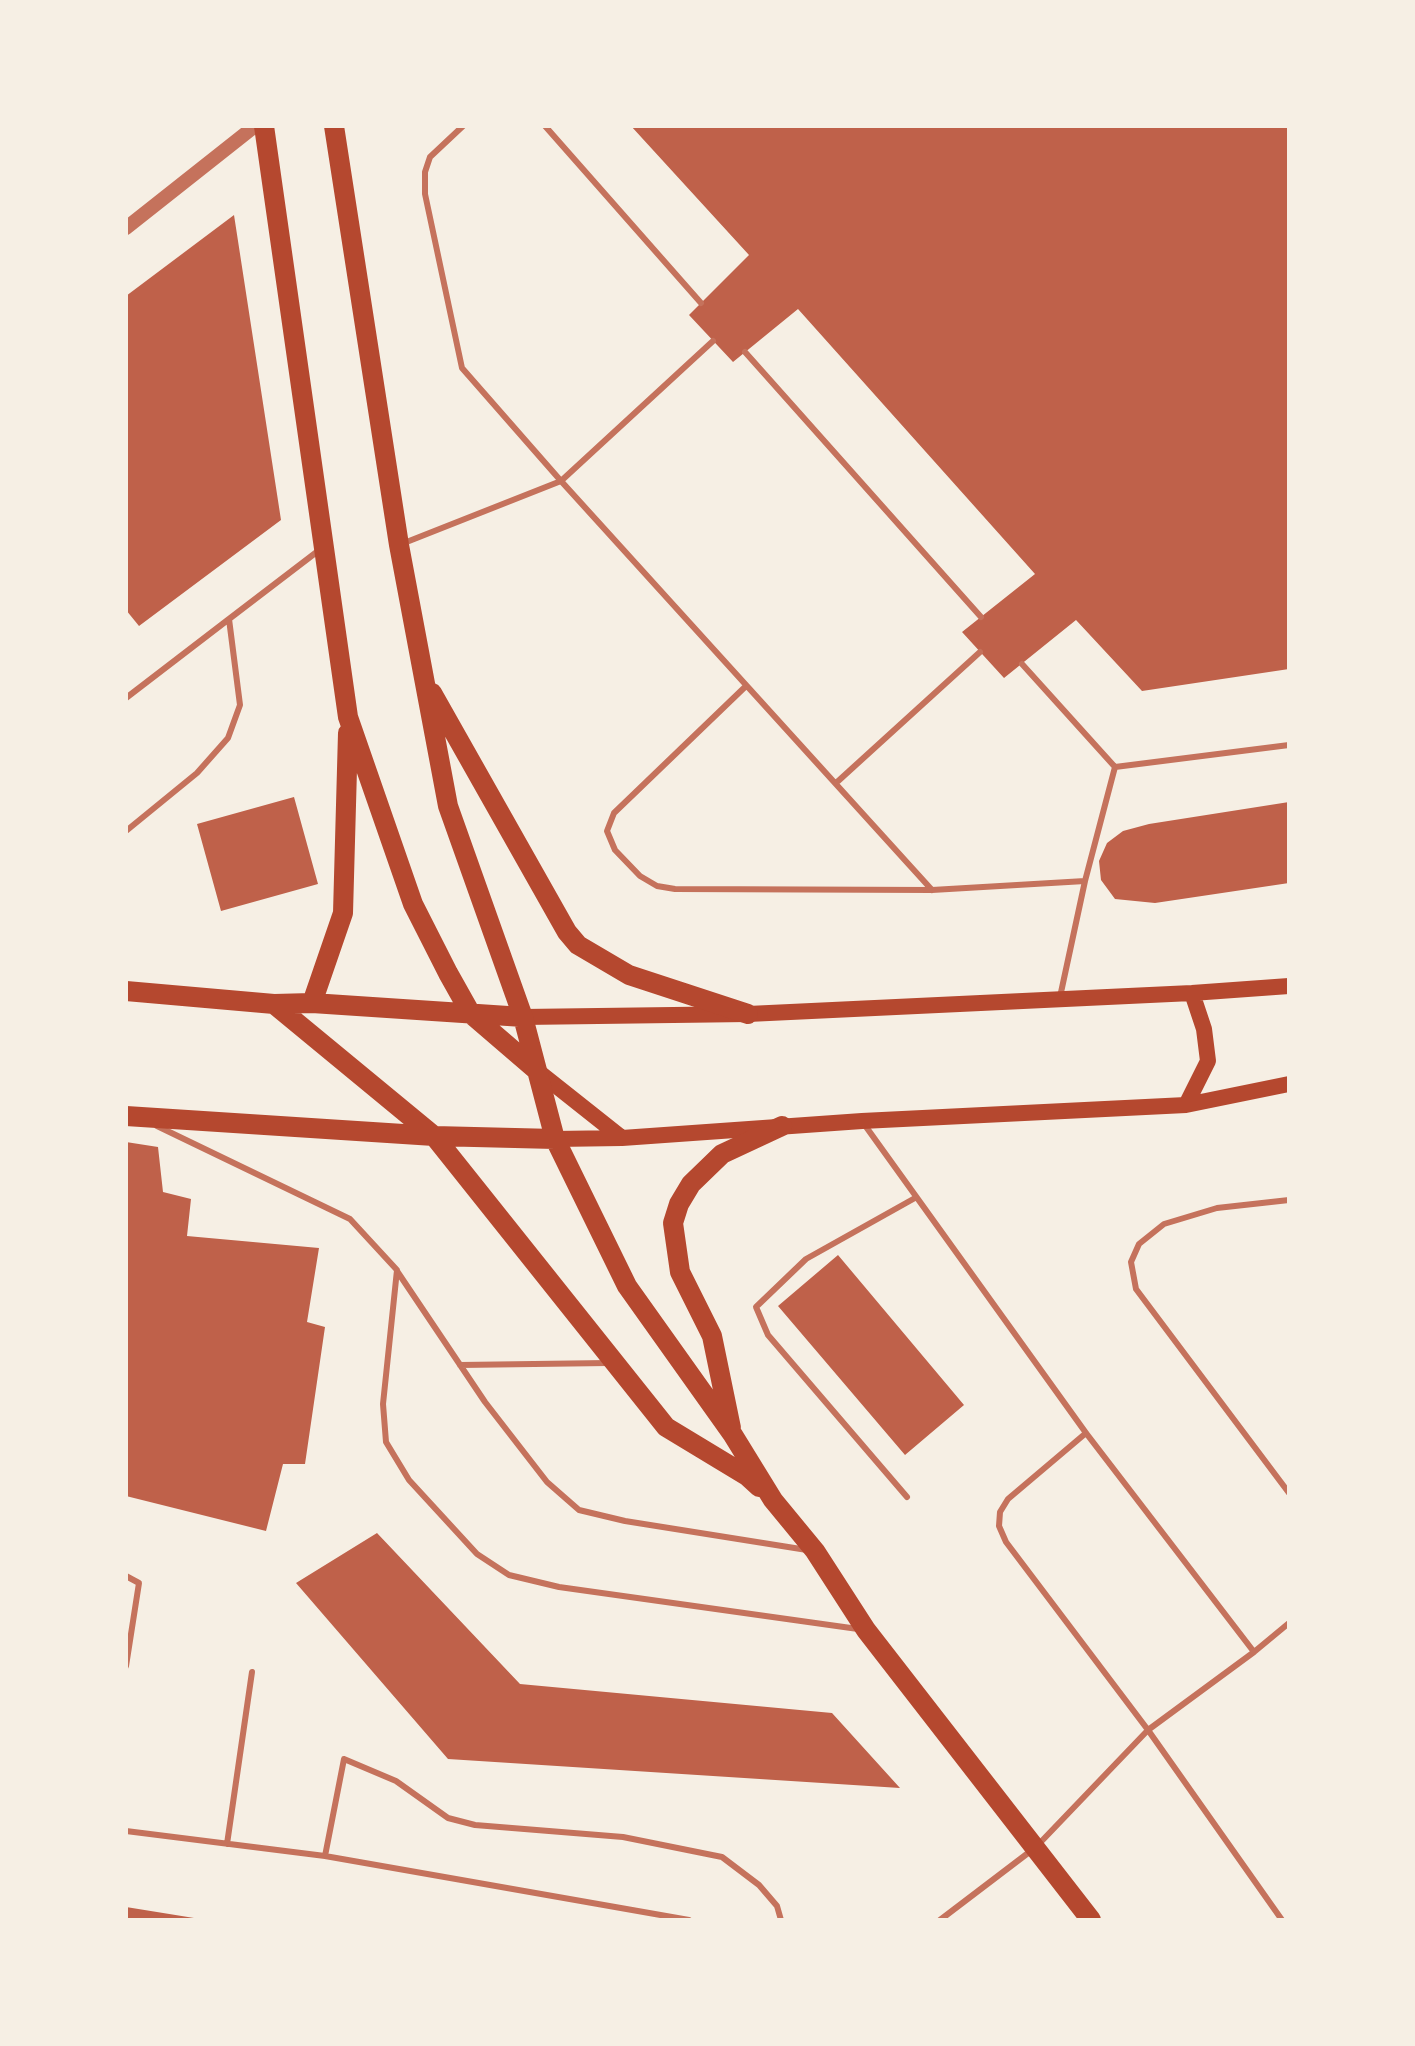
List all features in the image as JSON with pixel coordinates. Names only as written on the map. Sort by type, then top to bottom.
[{"type":"main road","points":[[264,126],[348,717],[343,913],[312,1003]]},
{"type":"main road","points":[[334,126],[399,545],[448,806],[523,1017],[555,1139],[627,1286],[733,1435],[773,1500]]},
{"type":"main road","points":[[424,679],[567,932],[578,945],[629,975],[748,1014]]},
{"type":"main road","points":[[348,717],[413,904],[471,1014],[622,1138]]},
{"type":"main road","points":[[126,991],[274,1004],[312,1003],[523,1017],[748,1014],[1289,986]]},
{"type":"main road","points":[[1186,1105],[1208,1061],[1204,1029],[1192,993]]},
{"type":"main road","points":[[274,1004],[434,1136],[666,1427],[747,1476],[773,1500],[815,1551],[866,1630],[1091,1920]]},
{"type":"main road","points":[[134,1117],[434,1136],[622,1138],[862,1121],[1186,1105],[1289,1084]]},
{"type":"main road","points":[[733,1435],[712,1336],[680,1272],[673,1223],[679,1204],[691,1184],[722,1154],[782,1126]]},
{"type":"street","points":[[126,228],[255,126]]},
{"type":"lane","points":[[463,126],[430,157],[425,172],[425,194],[462,368],[932,890]]},
{"type":"lane","points":[[545,126],[701,303]]},
{"type":"lane","points":[[399,545],[561,481],[713,341]]},
{"type":"lane","points":[[745,352],[981,617]]},
{"type":"lane","points":[[126,698],[324,547]]},
{"type":"lane","points":[[126,831],[197,773],[228,738],[240,705],[229,619]]},
{"type":"lane","points":[[836,783],[980,652]]},
{"type":"lane","points":[[1022,664],[1115,767]]},
{"type":"lane","points":[[746,686],[614,813],[607,831],[615,850],[640,876],[657,886],[675,889],[932,890],[1085,881]]},
{"type":"lane","points":[[1115,767],[1289,745]]},
{"type":"lane","points":[[1060,998],[1085,881],[1115,767]]},
{"type":"lane","points":[[134,1117],[350,1219],[397,1270],[485,1402],[547,1482],[579,1510],[625,1521],[815,1551]]},
{"type":"lane","points":[[862,1121],[1086,1433],[1254,1652]]},
{"type":"lane","points":[[907,1497],[768,1335],[756,1307],[806,1259],[915,1198]]},
{"type":"lane","points":[[1289,1200],[1217,1208],[1164,1224],[1139,1244],[1131,1262],[1136,1289],[1289,1493]]},
{"type":"lane","points":[[397,1270],[383,1404],[386,1442],[409,1480],[477,1554],[509,1575],[559,1587],[866,1630]]},
{"type":"lane","points":[[460,1365],[616,1363]]},
{"type":"lane","points":[[1086,1433],[1008,1499],[1000,1512],[999,1526],[1006,1542],[1148,1730],[1282,1920]]},
{"type":"lane","points":[[126,1576],[139,1583],[126,1666]]},
{"type":"lane","points":[[940,1920],[1036,1847],[1148,1730],[1289,1623]]},
{"type":"lane","points":[[227,1844],[252,1672]]},
{"type":"lane","points":[[325,1856],[344,1759],[396,1781],[448,1818],[475,1825],[623,1837],[722,1857],[759,1885],[777,1906],[781,1920]]},
{"type":"lane","points":[[126,1831],[325,1856],[689,1920]]},
{"type":"building","points":[[631,126],[1289,126],[1289,669],[1142,691],[1076,620],[1004,678],[962,632],[1035,574],[798,309],[733,362],[689,315],[749,255]]},
{"type":"building","points":[[234,215],[281,520],[139,626],[126,610],[126,296]]},
{"type":"building","points":[[294,797],[318,884],[221,911],[197,824]]},
{"type":"building","points":[[1289,802],[1289,883],[1155,903],[1115,899],[1101,880],[1099,861],[1107,843],[1123,831],[1149,824]]},
{"type":"building","points":[[126,1142],[158,1147],[163,1192],[191,1199],[187,1236],[319,1248],[307,1322],[325,1327],[305,1464],[283,1464],[266,1531],[126,1496]]},
{"type":"building","points":[[838,1255],[964,1405],[905,1455],[778,1306]]},
{"type":"building","points":[[377,1533],[520,1684],[832,1713],[900,1788],[448,1759],[296,1583]]},
{"type":"building","points":[[126,1907],[194,1918],[126,1920]]}]
